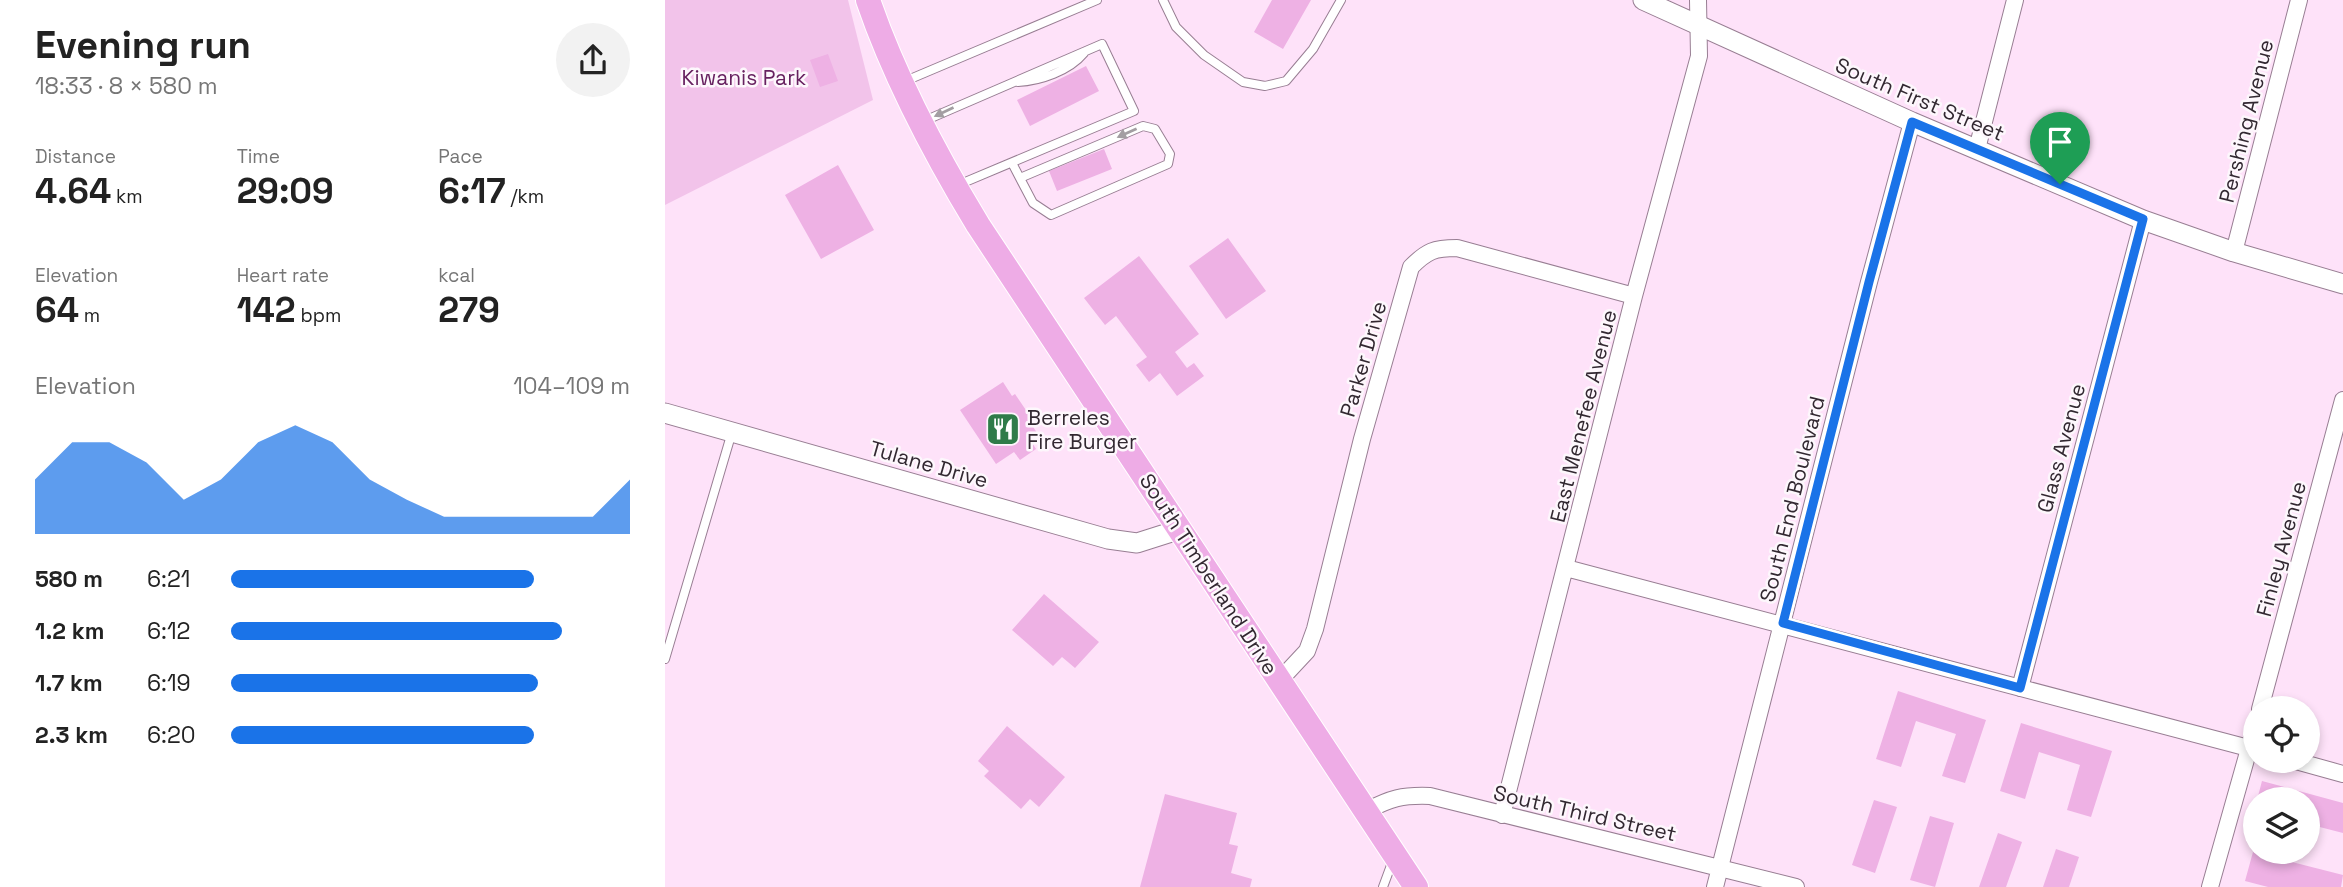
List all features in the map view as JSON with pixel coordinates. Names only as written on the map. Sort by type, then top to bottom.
[{"type":"main road","name":"South Timberland Drive","points":[[868,0],[902,83],[954,187],[1416,887]]},
{"type":"street","name":"South First Street","points":[[1643,0],[1912,122],[2143,219],[2234,252],[2343,284]]},
{"type":"street","name":"East Menefee Avenue","points":[[1502,815],[1634,296],[1699,56],[1698,0]]},
{"type":"street","points":[[1977,149],[2015,0]]},
{"type":"street","name":"Pershing Avenue","points":[[2234,252],[2298,0]]},
{"type":"street","name":"South End Boulevard","points":[[1715,887],[1912,122]]},
{"type":"street","name":"Glass Avenue","points":[[2020,688],[2143,219]]},
{"type":"street","name":"Parker Drive","points":[[1279,681],[1307,651],[1315,629],[1362,439],[1411,267],[1422,256],[1437,248],[1457,248],[1634,296]]},
{"type":"street","name":"Finley Avenue","points":[[2263,696],[2343,400]]},
{"type":"street","name":"Tulane Drive","points":[[665,413],[1108,539],[1137,543],[1181,529]]},
{"type":"street","points":[[1566,568],[1783,623],[2243,746]]},
{"type":"street","points":[[2320,768],[2343,774]]},
{"type":"street","points":[[2210,887],[2246,773]]},
{"type":"street","name":"South Third Street","points":[[1366,811],[1391,798],[1408,795],[1430,796],[1796,887]]},
{"type":"lane","points":[[902,83],[1097,0]]},
{"type":"lane","points":[[1163,0],[1176,27],[1204,55],[1243,82],[1265,86],[1286,81],[1313,49],[1341,0]]},
{"type":"lane","points":[[921,122],[1102,44],[1134,111],[954,187]]},
{"type":"lane","points":[[1012,163],[1033,203],[1051,215],[1168,164],[1170,154],[1155,129],[1143,127],[1020,178]]},
{"type":"lane","points":[[665,659],[732,432]]},
{"type":"lane","points":[[1383,887],[1395,855]]},
{"type":"green space","name":"Kiwanis Park","points":[[665,0],[848,0],[873,100],[665,205]]},
{"type":"building","points":[[1272,0],[1311,0],[1283,49],[1254,32]]},
{"type":"building","points":[[828,54],[838,81],[820,87],[810,60]]},
{"type":"building","points":[[1086,66],[1099,91],[1030,126],[1017,100]]},
{"type":"building","points":[[1104,149],[1112,169],[1057,191],[1049,171]]},
{"type":"building","points":[[838,165],[874,230],[821,259],[785,195]]},
{"type":"building","points":[[1228,238],[1266,291],[1226,319],[1189,266]]},
{"type":"building","points":[[1139,256],[1199,334],[1175,352],[1187,368],[1194,363],[1204,376],[1177,396],[1160,373],[1149,382],[1136,365],[1147,357],[1116,316],[1105,325],[1084,298]]},
{"type":"building","name":"Berreles Fire Burger","points":[[1003,382],[1032,419],[1030,422],[1039,436],[1031,441],[1036,449],[1020,460],[1014,452],[996,464],[960,410]]},
{"type":"building","points":[[1044,594],[1099,642],[1075,668],[1062,657],[1053,666],[1012,630]]},
{"type":"building","points":[[1898,691],[1986,720],[1965,783],[1942,776],[1956,734],[1916,721],[1901,767],[1876,759]]},
{"type":"building","points":[[2021,723],[2112,751],[2091,817],[2067,810],[2080,765],[2039,752],[2025,799],[2000,791]]},
{"type":"building","points":[[1007,726],[1065,777],[1039,807],[1030,799],[1021,809],[984,776],[989,771],[978,761]]},
{"type":"building","points":[[2262,781],[2284,787],[2260,787]]},
{"type":"building","points":[[1165,794],[1237,813],[1229,844],[1238,846],[1231,873],[1252,879],[1250,887],[1140,887]]},
{"type":"building","points":[[2320,797],[2343,803],[2343,833],[2320,827]]},
{"type":"building","points":[[1874,800],[1897,807],[1875,873],[1852,865]]},
{"type":"building","points":[[1930,816],[1954,823],[1935,887],[1910,880]]},
{"type":"building","points":[[1998,833],[2022,842],[2006,887],[1979,887]]},
{"type":"building","points":[[2056,849],[2079,857],[2069,887],[2043,887]]},
{"type":"building","points":[[2250,864],[2300,864],[2343,875],[2341,887],[2268,887],[2245,881]]},
{"type":"place","name":"Berreles Fire Burger","points":[[1003,429]]},
{"type":"route","points":[[1912,122],[2060,184],[2143,219],[2020,688],[1783,623],[1912,122]]}]
